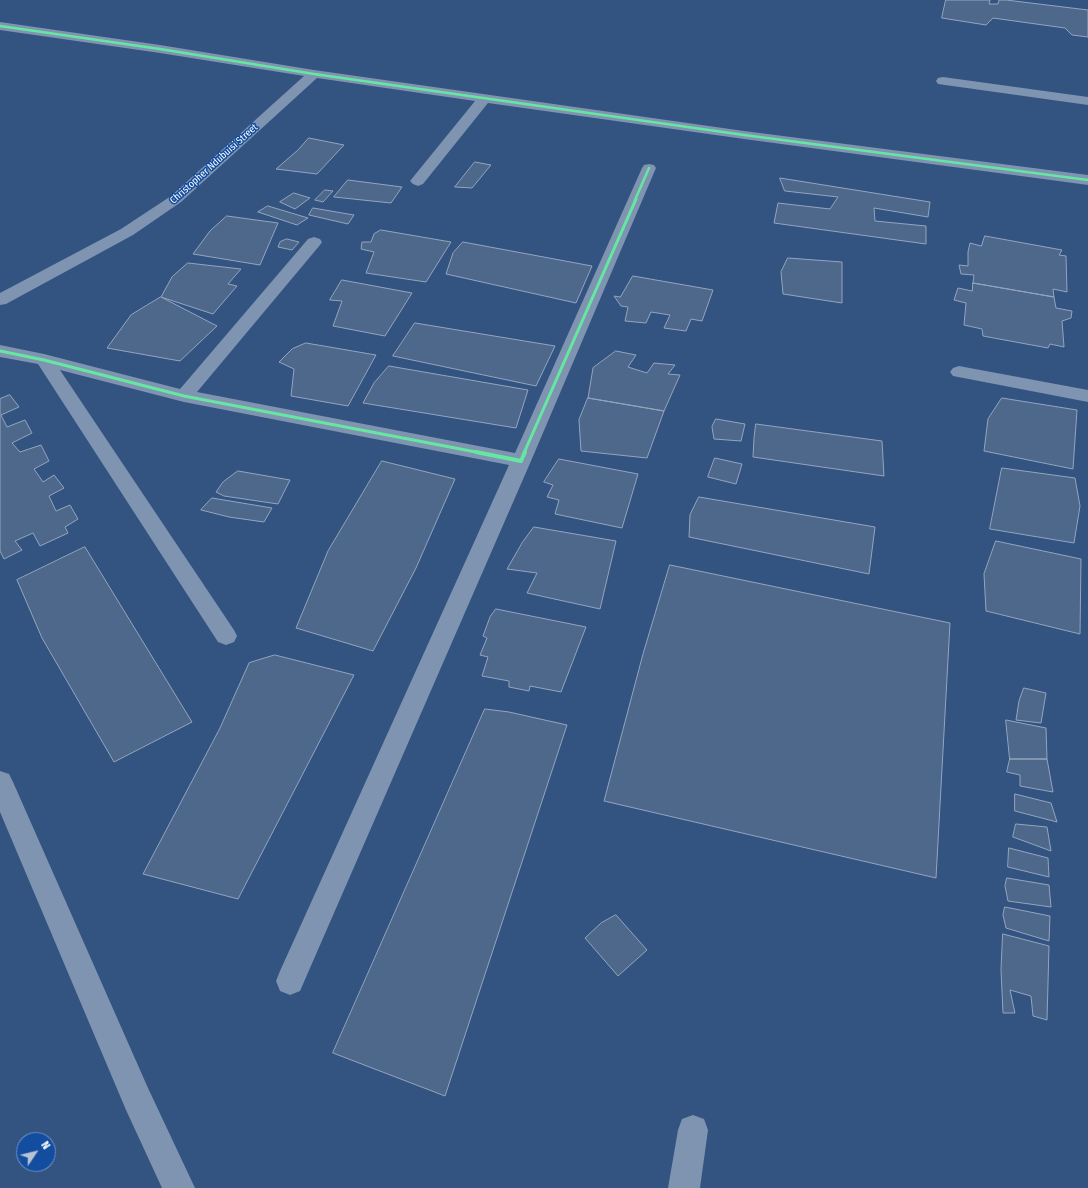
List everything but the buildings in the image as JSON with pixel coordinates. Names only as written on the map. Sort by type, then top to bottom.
[{"type":"street","points":[[0,26],[160,49],[314,74],[744,135],[1088,180]]},
{"type":"street","name":"Christopher Ndubuisi Street","points":[[0,300],[127,232],[176,199],[314,74]]},
{"type":"street","points":[[943,81],[1088,101]]},
{"type":"street","points":[[418,181],[485,98]]},
{"type":"street","points":[[290,981],[521,461],[649,168]]},
{"type":"street","points":[[184,396],[314,242]]},
{"type":"street","points":[[0,351],[44,360],[184,396],[521,461]]},
{"type":"street","points":[[44,360],[226,636]]},
{"type":"street","points":[[959,372],[1088,396]]},
{"type":"street","points":[[0,782],[137,1099],[179,1188]]},
{"type":"street","points":[[684,1188],[693,1130]]},
{"type":"cycle path","points":[[0,26],[160,49],[314,74],[744,135],[1088,180]]},
{"type":"cycle path","points":[[0,351],[44,360],[184,396],[521,461],[649,168]]}]
